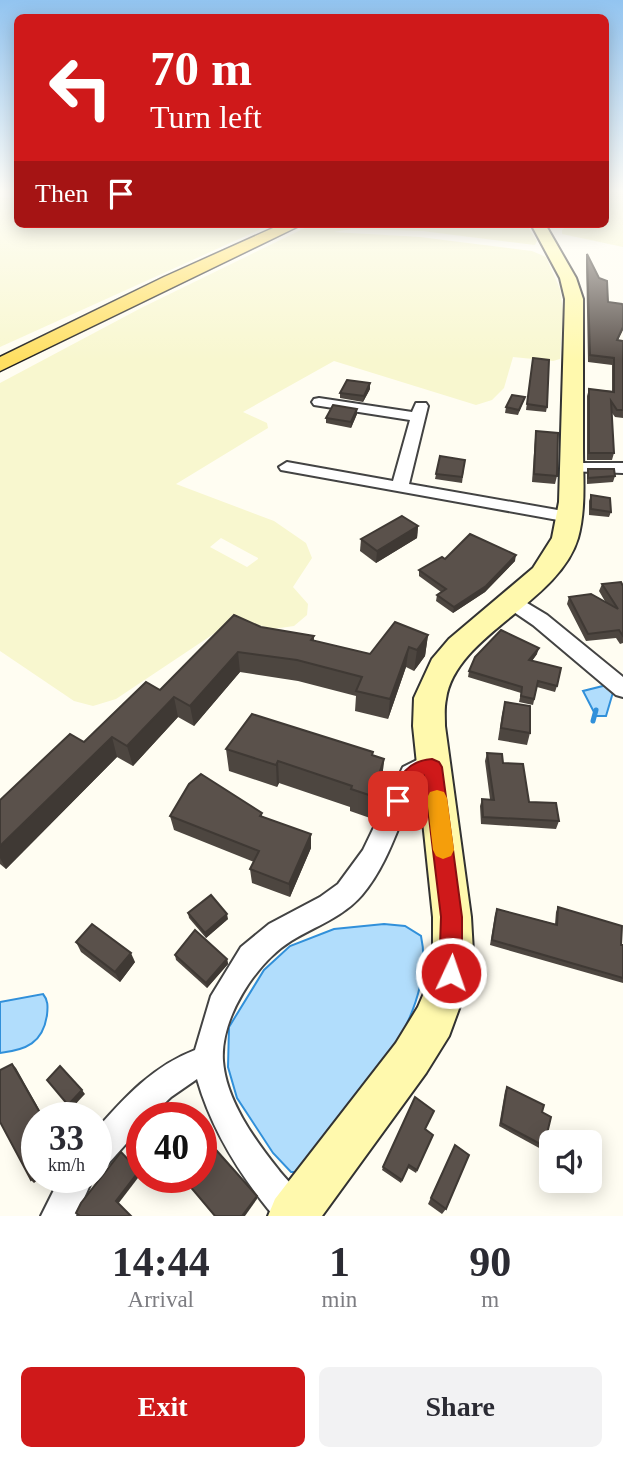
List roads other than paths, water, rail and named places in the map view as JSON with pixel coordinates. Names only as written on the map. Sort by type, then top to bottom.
[{"type":"main road","points":[[0,365],[137,296],[245,247]]},
{"type":"street","points":[[432,767],[421,768],[411,774],[355,883],[320,914],[292,926],[265,943],[240,974],[218,1013],[212,1030],[208,1060],[214,1090],[226,1116],[263,1175],[293,1215],[411,1058],[434,1021],[448,984],[453,952],[452,917],[432,767],[429,711],[437,676],[459,647],[553,562],[565,537],[572,468],[575,299],[568,278],[550,247]]},
{"type":"street","points":[[319,402],[420,411],[400,487]]},
{"type":"street","points":[[287,467],[569,517]]},
{"type":"street","points":[[572,468],[623,468]]},
{"type":"street","points":[[512,601],[540,620],[616,684]]},
{"type":"street","points":[[112,1137],[167,1079],[183,1068],[208,1060]]},
{"type":"street","points":[[58,1216],[70,1193]]},
{"type":"water","points":[[611,684],[614,689],[606,716],[596,716],[583,691]]},
{"type":"water","points":[[384,924],[405,926],[421,936],[423,967],[417,999],[404,1031],[365,1092],[302,1172],[291,1172],[273,1153],[237,1098],[228,1067],[229,1027],[264,970],[290,946],[334,929]]},
{"type":"water","points":[[43,994],[47,1003],[47,1015],[37,1039],[18,1050],[0,1053],[0,1002]]},
{"type":"waterway","points":[[593,721],[596,710]]}]
